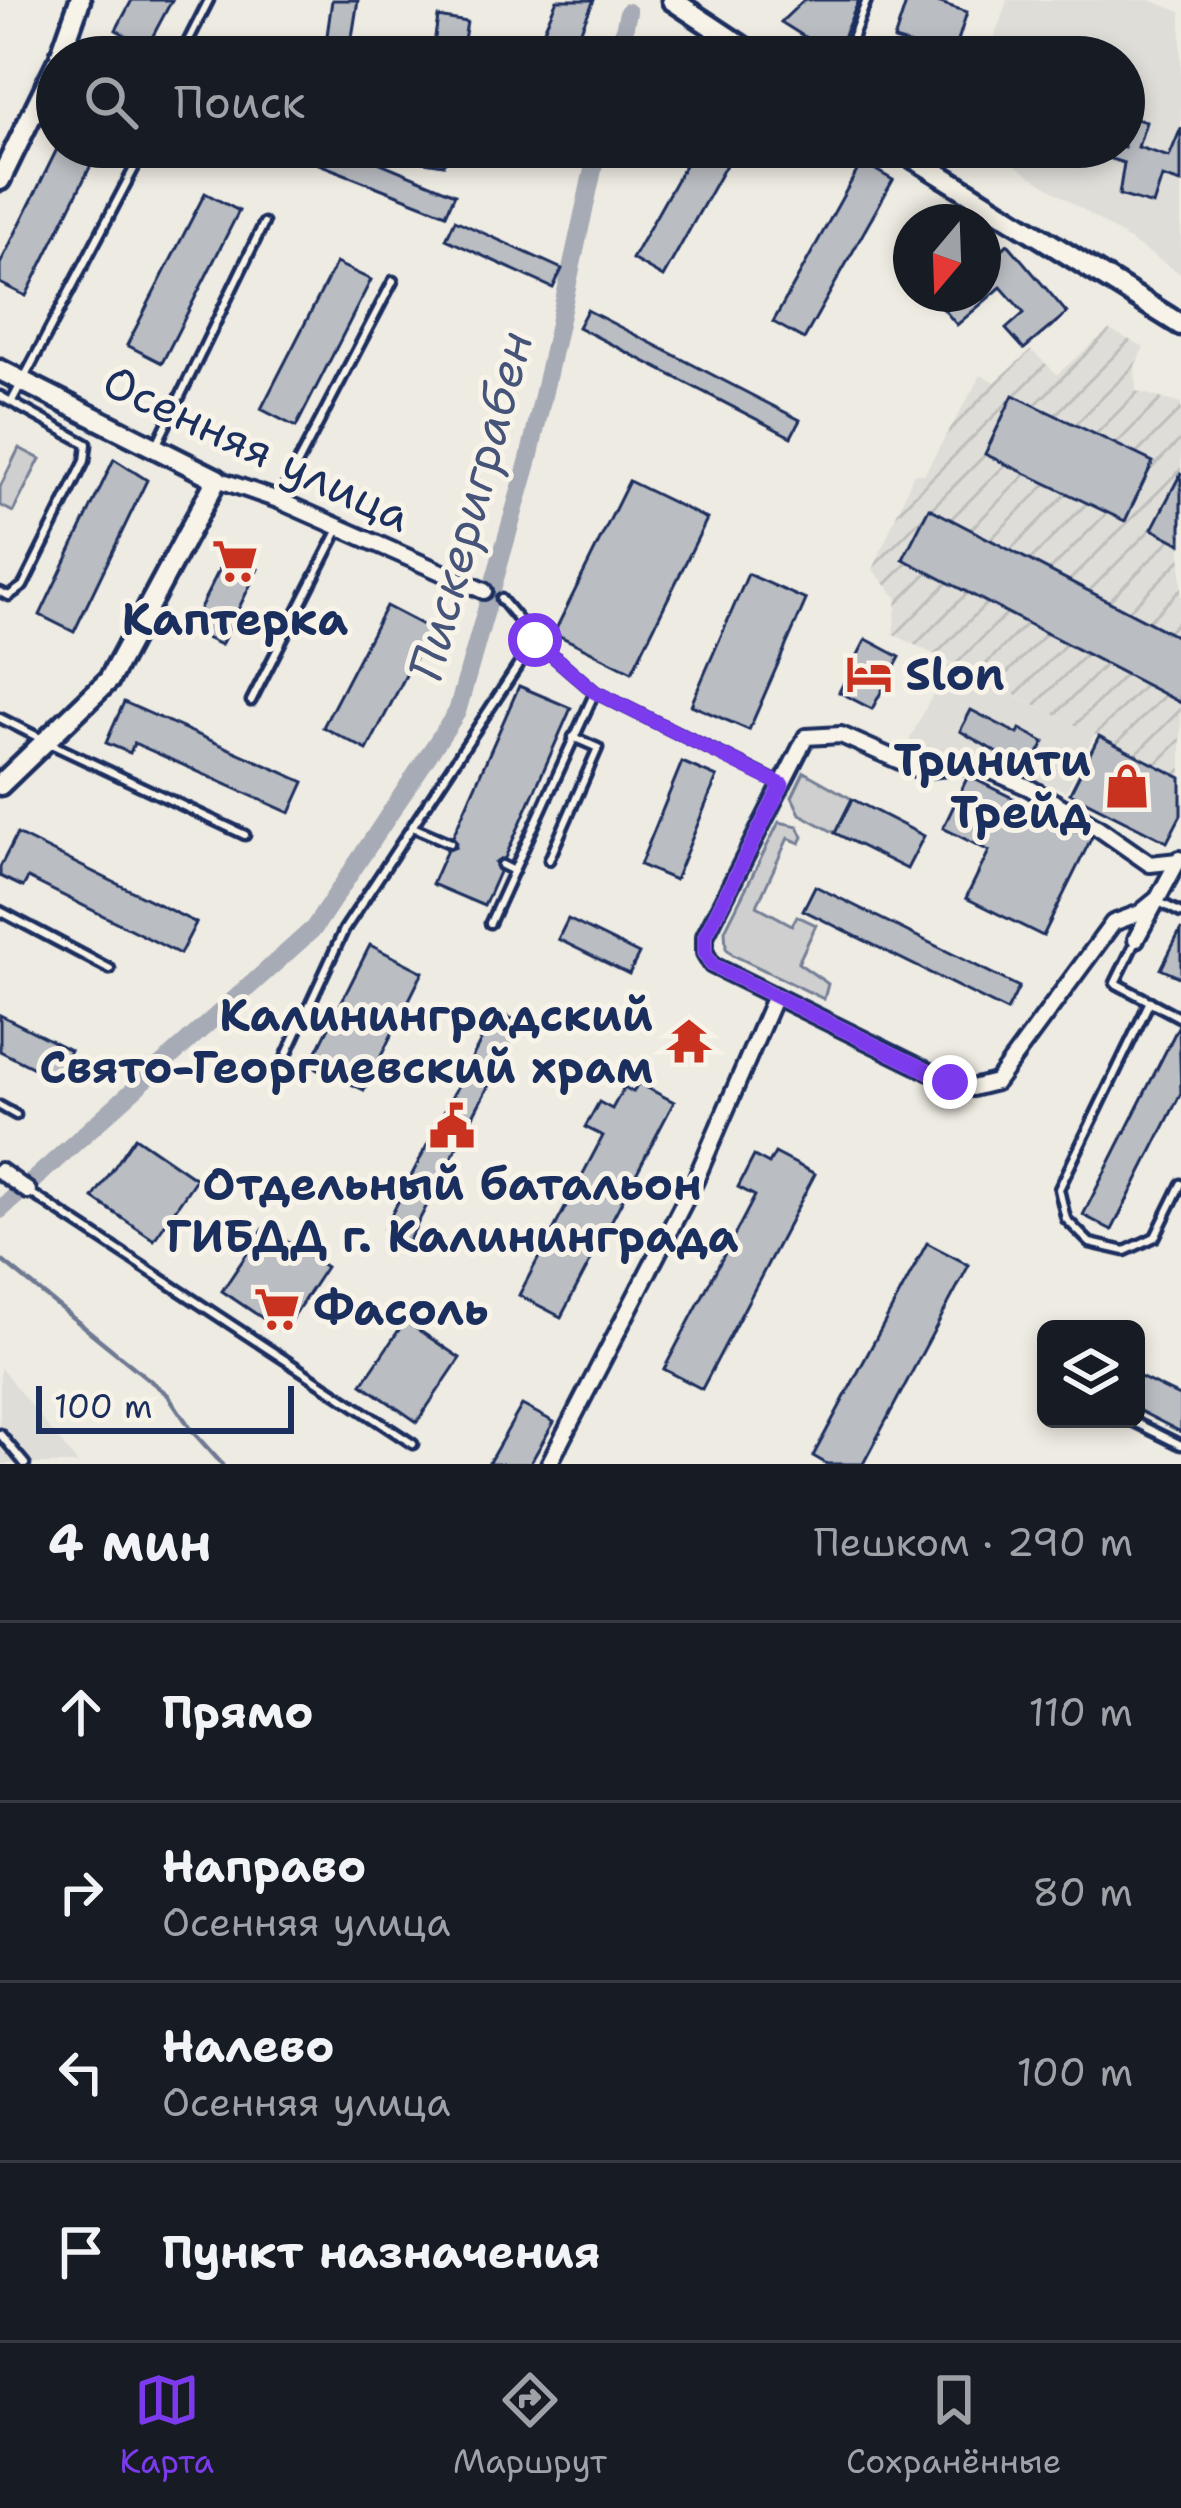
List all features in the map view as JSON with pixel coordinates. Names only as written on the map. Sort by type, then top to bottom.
[{"type":"street","points":[[68,36],[80,0]]},
{"type":"street","points":[[672,0],[726,36]]},
{"type":"street","points":[[0,180],[36,106]]},
{"type":"street","points":[[930,168],[1181,325]]},
{"type":"street","name":"Осенняя улица","points":[[0,370],[217,479],[278,500],[484,591]]},
{"type":"street","points":[[0,785],[110,680],[217,479]]},
{"type":"street","points":[[1156,900],[1140,913],[1113,923],[996,1082],[972,1088],[950,1082],[712,965],[705,953],[705,936],[806,737],[841,735],[920,770],[976,764],[1063,807],[1150,864],[1179,857]]},
{"type":"street","points":[[1136,939],[1179,857]]},
{"type":"street","points":[[549,1464],[695,1181],[775,996]]},
{"type":"street","points":[[0,1171],[23,1188]]},
{"type":"lane","points":[[191,36],[209,0]]},
{"type":"lane","points":[[853,36],[867,0]]},
{"type":"lane","points":[[12,401],[134,168]]},
{"type":"lane","points":[[155,449],[264,223]]},
{"type":"lane","points":[[278,500],[393,280]]},
{"type":"lane","points":[[0,396],[87,444],[85,461],[23,586],[9,596],[0,592]]},
{"type":"lane","points":[[251,701],[339,529]]},
{"type":"lane","points":[[501,599],[535,640],[595,692],[782,785]]},
{"type":"lane","points":[[286,1057],[344,930],[535,640]]},
{"type":"lane","points":[[490,923],[595,692]]},
{"type":"lane","points":[[0,718],[245,835]]},
{"type":"lane","points":[[550,860],[598,748],[573,737]]},
{"type":"lane","points":[[414,827],[450,843]]},
{"type":"lane","points":[[502,866],[514,871]]},
{"type":"lane","points":[[1156,900],[1181,913]]},
{"type":"lane","points":[[0,911],[110,969]]},
{"type":"lane","points":[[1136,939],[1115,983],[1181,1018]]},
{"type":"lane","points":[[1150,1001],[1059,1189],[1066,1219],[1090,1243],[1125,1250],[1155,1237],[1181,1184]]},
{"type":"lane","points":[[0,1106],[16,1115]]},
{"type":"lane","points":[[23,1188],[412,1444]]},
{"type":"lane","points":[[1145,1427],[1181,1445]]},
{"type":"lane","points":[[0,1434],[25,1464]]},
{"type":"shaded area","points":[[1007,0],[1150,0],[1181,12],[1181,274],[1019,168],[1145,168],[1145,36],[995,36]]},
{"type":"shaded area","points":[[1109,330],[1144,347],[1135,366],[1136,391],[1181,404],[1181,815],[1167,842],[1070,793],[1098,736],[893,634],[897,598],[873,570],[914,473],[924,474],[981,375],[995,382],[1031,350],[1057,374]]},
{"type":"shaded area","points":[[19,448],[40,459],[13,512],[0,505],[0,487]]},
{"type":"shaded area","points":[[949,663],[1095,734],[1066,791],[981,759],[920,761],[902,754]]},
{"type":"shaded area","points":[[804,772],[852,799],[835,833],[800,814],[792,797]]},
{"type":"shaded area","points":[[779,822],[798,826],[803,837],[800,843],[788,838],[757,906],[792,925],[797,916],[816,925],[798,963],[828,984],[824,999],[726,948],[725,930]]},
{"type":"shaded area","points":[[0,1367],[78,1464],[0,1464]]},
{"type":"building","points":[[132,0],[172,0],[153,36],[127,36],[116,30]]},
{"type":"building","points":[[332,0],[358,0],[352,36],[327,36]]},
{"type":"building","points":[[557,0],[594,0],[578,36],[541,36]]},
{"type":"building","points":[[804,0],[859,0],[844,36],[803,36],[781,22]]},
{"type":"building","points":[[907,0],[932,0],[967,12],[960,36],[895,36]]},
{"type":"building","points":[[438,17],[467,22],[465,36],[435,36]]},
{"type":"building","points":[[1181,128],[1181,183],[1162,177],[1153,205],[1119,195],[1123,168],[1145,168],[1145,149],[1169,157]]},
{"type":"building","points":[[48,168],[90,168],[26,296],[0,283],[0,264]]},
{"type":"building","points":[[329,168],[392,168],[455,194],[446,214]]},
{"type":"building","points":[[683,168],[724,168],[663,277],[632,259]]},
{"type":"building","points":[[859,168],[872,168],[893,180],[804,339],[773,322]]},
{"type":"building","points":[[205,193],[239,211],[162,363],[127,345]]},
{"type":"building","points":[[455,220],[562,269],[553,288],[446,239]]},
{"type":"building","points":[[1008,244],[1067,313],[1024,349],[1006,329],[1024,313],[1001,287],[1001,250]]},
{"type":"building","points":[[336,263],[371,280],[296,427],[261,409]]},
{"type":"building","points":[[587,310],[800,420],[791,437],[578,327]]},
{"type":"building","points":[[946,312],[972,312],[957,325]]},
{"type":"building","points":[[1013,395],[1153,462],[1125,521],[985,454]]},
{"type":"building","points":[[114,459],[147,480],[74,632],[40,615]]},
{"type":"building","points":[[1181,473],[1181,544],[1152,529]]},
{"type":"building","points":[[629,481],[707,519],[632,672],[554,633]]},
{"type":"building","points":[[929,508],[1181,639],[1181,703],[903,559]]},
{"type":"building","points":[[227,554],[258,569],[221,645],[189,630]]},
{"type":"building","points":[[748,574],[806,600],[749,730],[691,705]]},
{"type":"building","points":[[386,606],[430,629],[367,750],[323,727]]},
{"type":"building","points":[[866,639],[900,657],[872,709],[839,692]]},
{"type":"building","points":[[519,686],[571,708],[505,858],[495,863],[499,872],[484,906],[432,884],[447,850],[456,847],[453,836]]},
{"type":"building","points":[[124,702],[304,782],[290,813],[134,743],[130,753],[106,743]]},
{"type":"building","points":[[971,710],[1044,742],[1029,771],[960,731]]},
{"type":"building","name":"Тринити Трейд","points":[[1099,736],[1181,778],[1181,815],[1167,842],[1070,793]]},
{"type":"building","points":[[682,762],[717,777],[675,880],[640,865]]},
{"type":"building","points":[[968,776],[1092,837],[1043,936],[966,898],[989,851],[943,828]]},
{"type":"building","points":[[852,799],[924,836],[907,869],[835,833]]},
{"type":"building","points":[[17,834],[196,923],[180,954],[28,878],[23,887],[0,876]]},
{"type":"building","points":[[815,886],[1019,987],[1007,1011],[803,910]]},
{"type":"building","points":[[568,919],[639,954],[629,974],[558,939]]},
{"type":"building","points":[[1181,929],[1181,978],[1161,969]]},
{"type":"building","points":[[370,945],[423,972],[364,1090],[310,1065]]},
{"type":"building","name":"Отдельный батальон ГИБДД г. Калининграда","points":[[496,1011],[521,1023],[408,1242],[384,1229]]},
{"type":"building","points":[[0,1015],[70,1050],[56,1079],[0,1051]]},
{"type":"building","points":[[1179,1025],[1181,1093],[1112,1230],[1083,1215]]},
{"type":"building","points":[[638,1083],[674,1102],[561,1317],[519,1295],[603,1136],[585,1127],[599,1102],[612,1109],[624,1087],[633,1092]]},
{"type":"building","points":[[135,1137],[196,1179],[154,1240],[93,1198]]},
{"type":"building","points":[[775,1153],[815,1174],[702,1389],[664,1369],[755,1196],[738,1187],[754,1156],[769,1164]]},
{"type":"building","points":[[265,1227],[326,1267],[283,1332],[222,1291]]},
{"type":"building","points":[[927,1243],[969,1265],[863,1464],[827,1464],[813,1456]]},
{"type":"building","points":[[405,1321],[460,1358],[417,1422],[362,1384]]},
{"type":"building","points":[[1145,1379],[1181,1397],[1181,1432],[1145,1414]]},
{"type":"building","points":[[522,1405],[554,1422],[530,1464],[488,1464]]},
{"type":"waterway","name":"Пискериграбен","points":[[623,36],[628,12]]},
{"type":"waterway","name":"Пискериграбен","points":[[0,1210],[314,928],[457,712],[529,459],[593,168]]},
{"type":"waterway","points":[[0,1259],[168,1395],[222,1464]]},
{"type":"place","name":"Каптерка","points":[[235,561]]},
{"type":"place","name":"Slon","points":[[869,674]]},
{"type":"place","name":"Тринити Трейд","points":[[1127,786]]},
{"type":"place","name":"Калининградский Свято-Георгиевский храм","points":[[689,1041]]},
{"type":"place","name":"Отдельный батальон ГИБДД г. Калининграда","points":[[452,1126]]},
{"type":"place","name":"Фасоль","points":[[277,1309]]},
{"type":"route","points":[[535,640],[595,692],[782,785],[705,936],[705,953],[712,965],[950,1082]]}]
